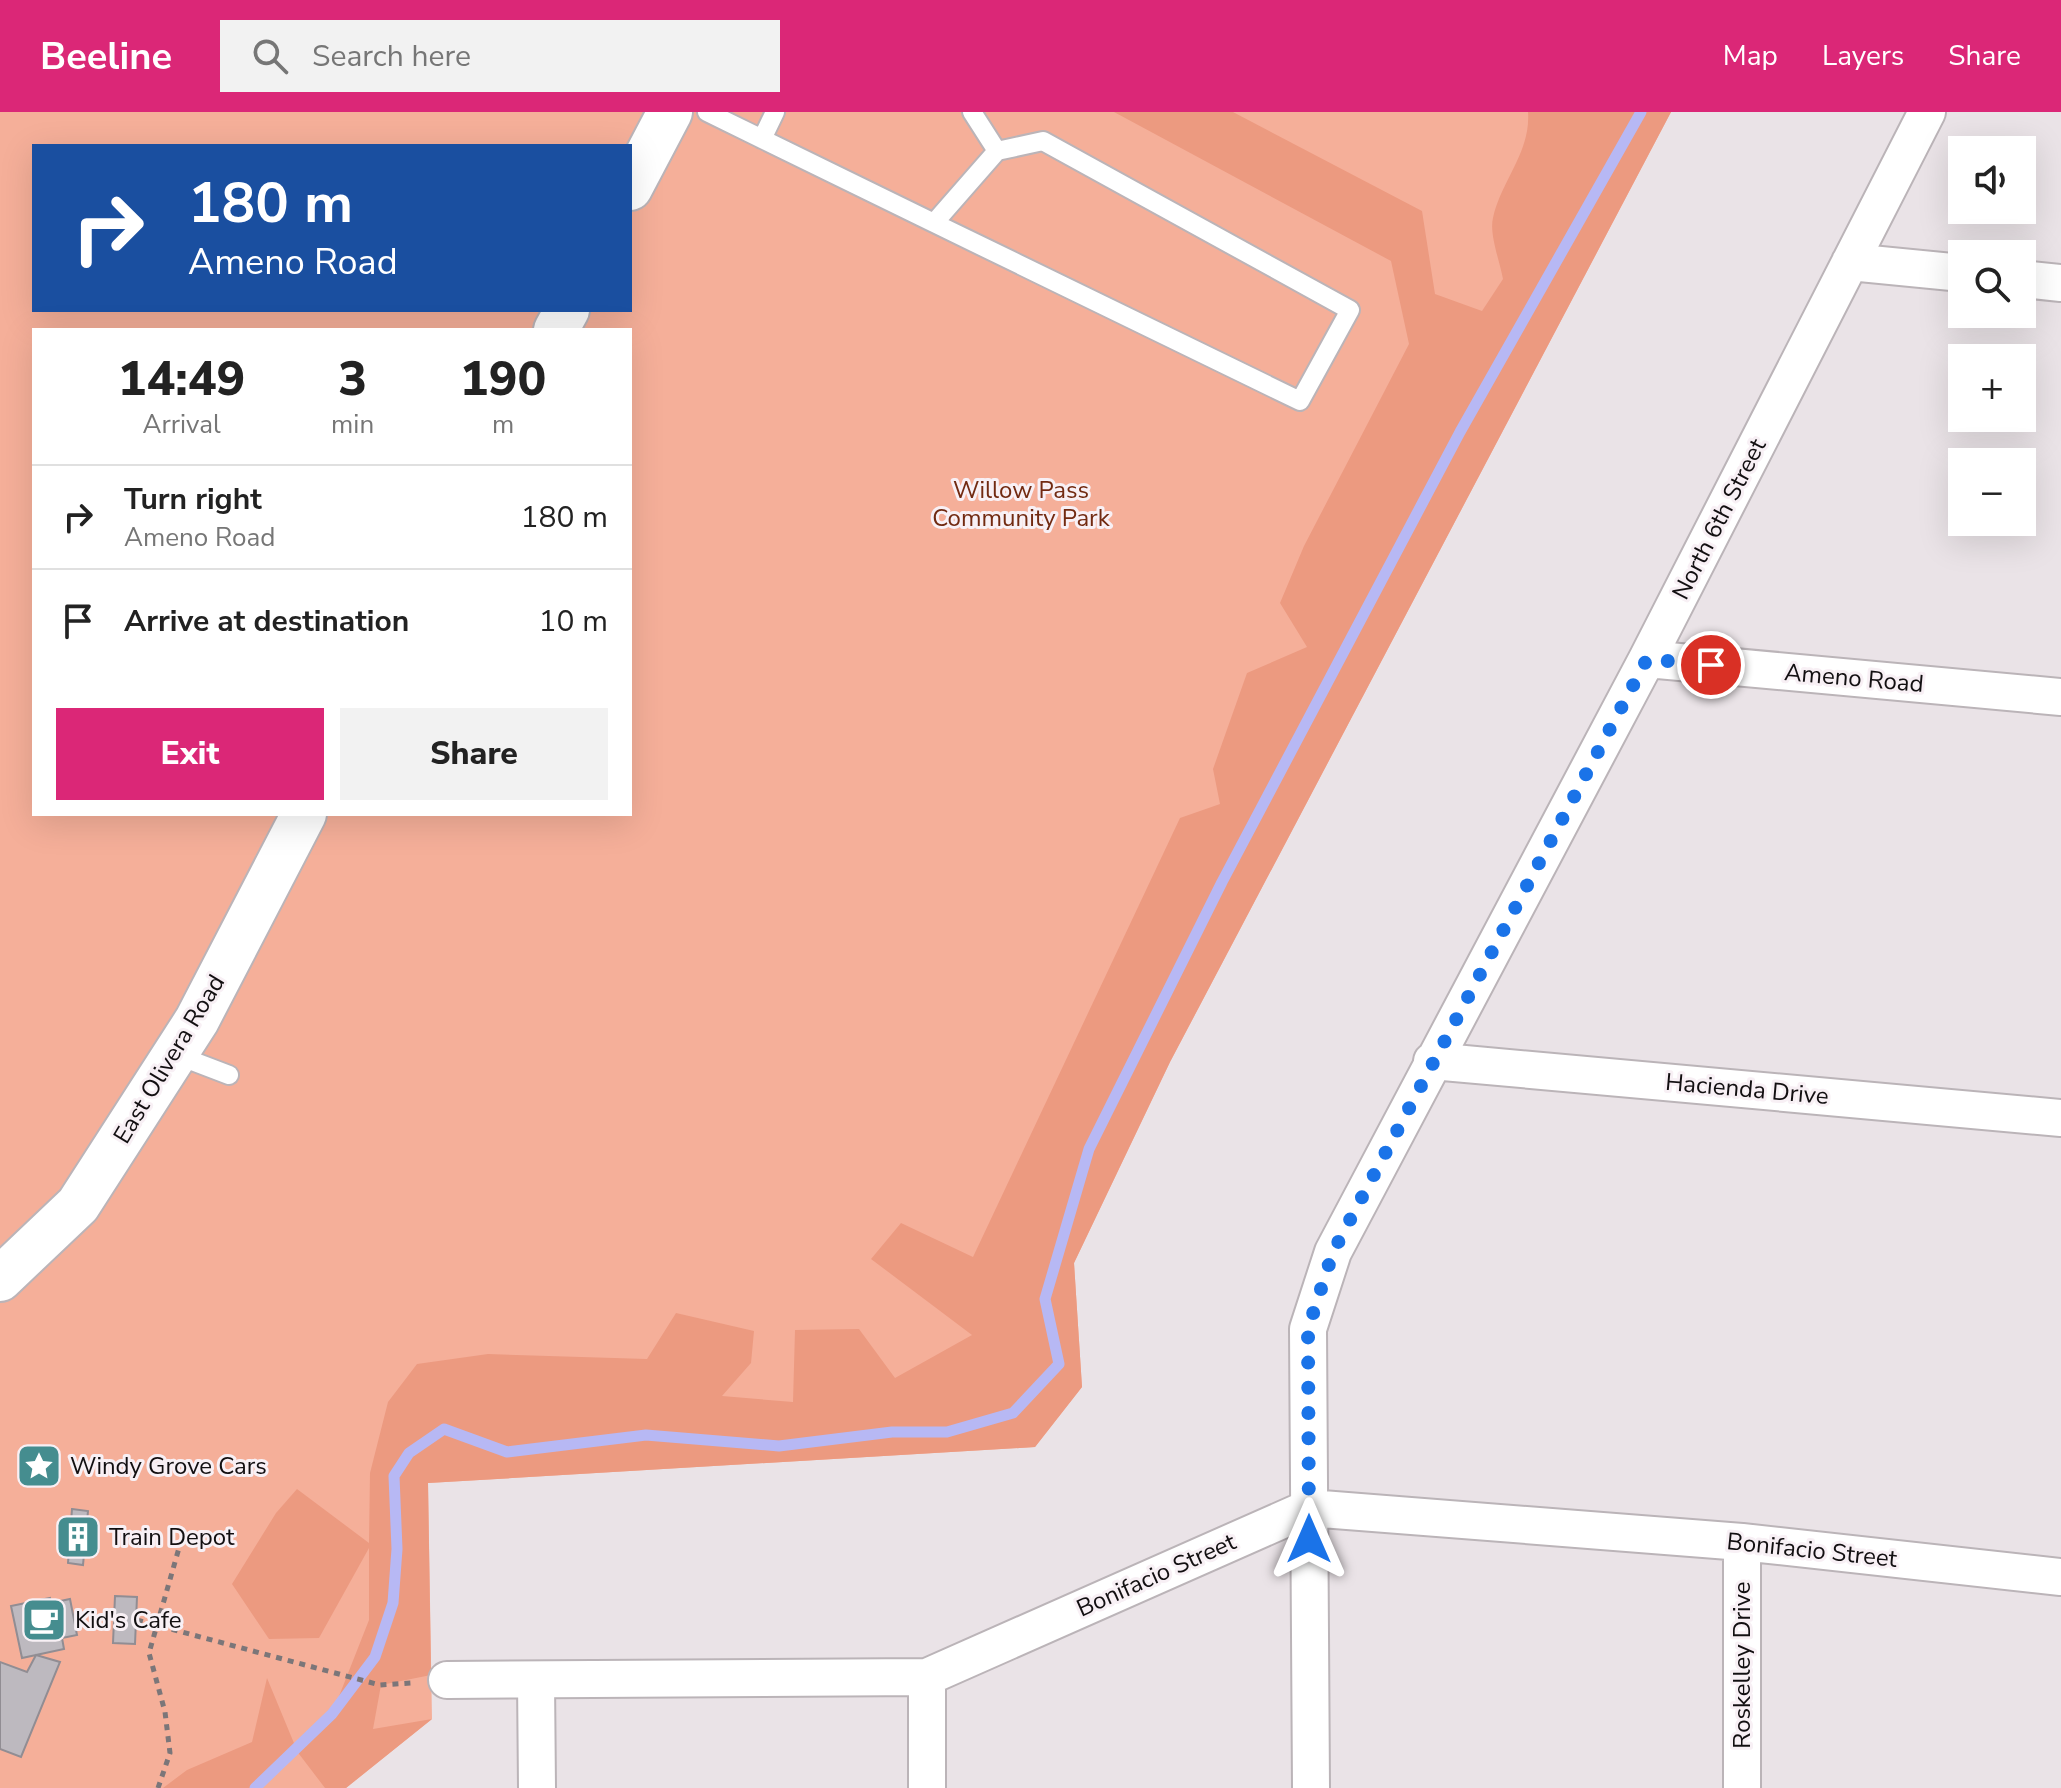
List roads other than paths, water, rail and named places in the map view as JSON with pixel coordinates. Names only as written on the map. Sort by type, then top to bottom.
[{"type":"street","points":[[632,184],[670,112]]},
{"type":"street","name":"North 6th Street","points":[[1311,1788],[1308,1329],[1333,1252],[1647,659],[1927,112]]},
{"type":"street","points":[[1850,262],[1948,272]]},
{"type":"street","points":[[2036,280],[2061,283]]},
{"type":"street","name":"Ameno Road","points":[[1647,659],[2061,697]]},
{"type":"street","name":"East Olivera Road","points":[[0,1279],[78,1205],[197,1020],[303,816]]},
{"type":"street","name":"Hacienda Drive","points":[[1432,1061],[2061,1118]]},
{"type":"street","name":"Bonifacio Street","points":[[447,1680],[927,1677],[1309,1508],[1742,1542],[2061,1577]]},
{"type":"street","name":"Roskelley Drive","points":[[1742,1542],[1742,1788]]},
{"type":"street","points":[[927,1677],[927,1788]]},
{"type":"street","points":[[536,1680],[537,1788]]},
{"type":"lane","points":[[707,112],[934,223],[1300,401],[1350,310],[1043,141],[997,151],[934,223]]},
{"type":"lane","points":[[762,139],[775,112]]},
{"type":"lane","points":[[972,112],[997,151]]},
{"type":"lane","points":[[174,1054],[229,1075]]},
{"type":"waterway","points":[[255,1788],[332,1714],[375,1657],[393,1603],[397,1549],[394,1476],[409,1453],[444,1429],[507,1452],[646,1435],[779,1446],[892,1432],[947,1432],[1013,1413],[1059,1364],[1045,1299],[1089,1149],[1222,882],[1460,432],[1641,112]]},
{"type":"place","name":"Windy Grove Cars","points":[[39,1466]]},
{"type":"place","name":"Train Depot","points":[[78,1537]]},
{"type":"place","name":"Kid's Cafe","points":[[44,1620]]},
{"type":"park label","name":"Willow Pass Community Park","points":[[1021,504]]}]
